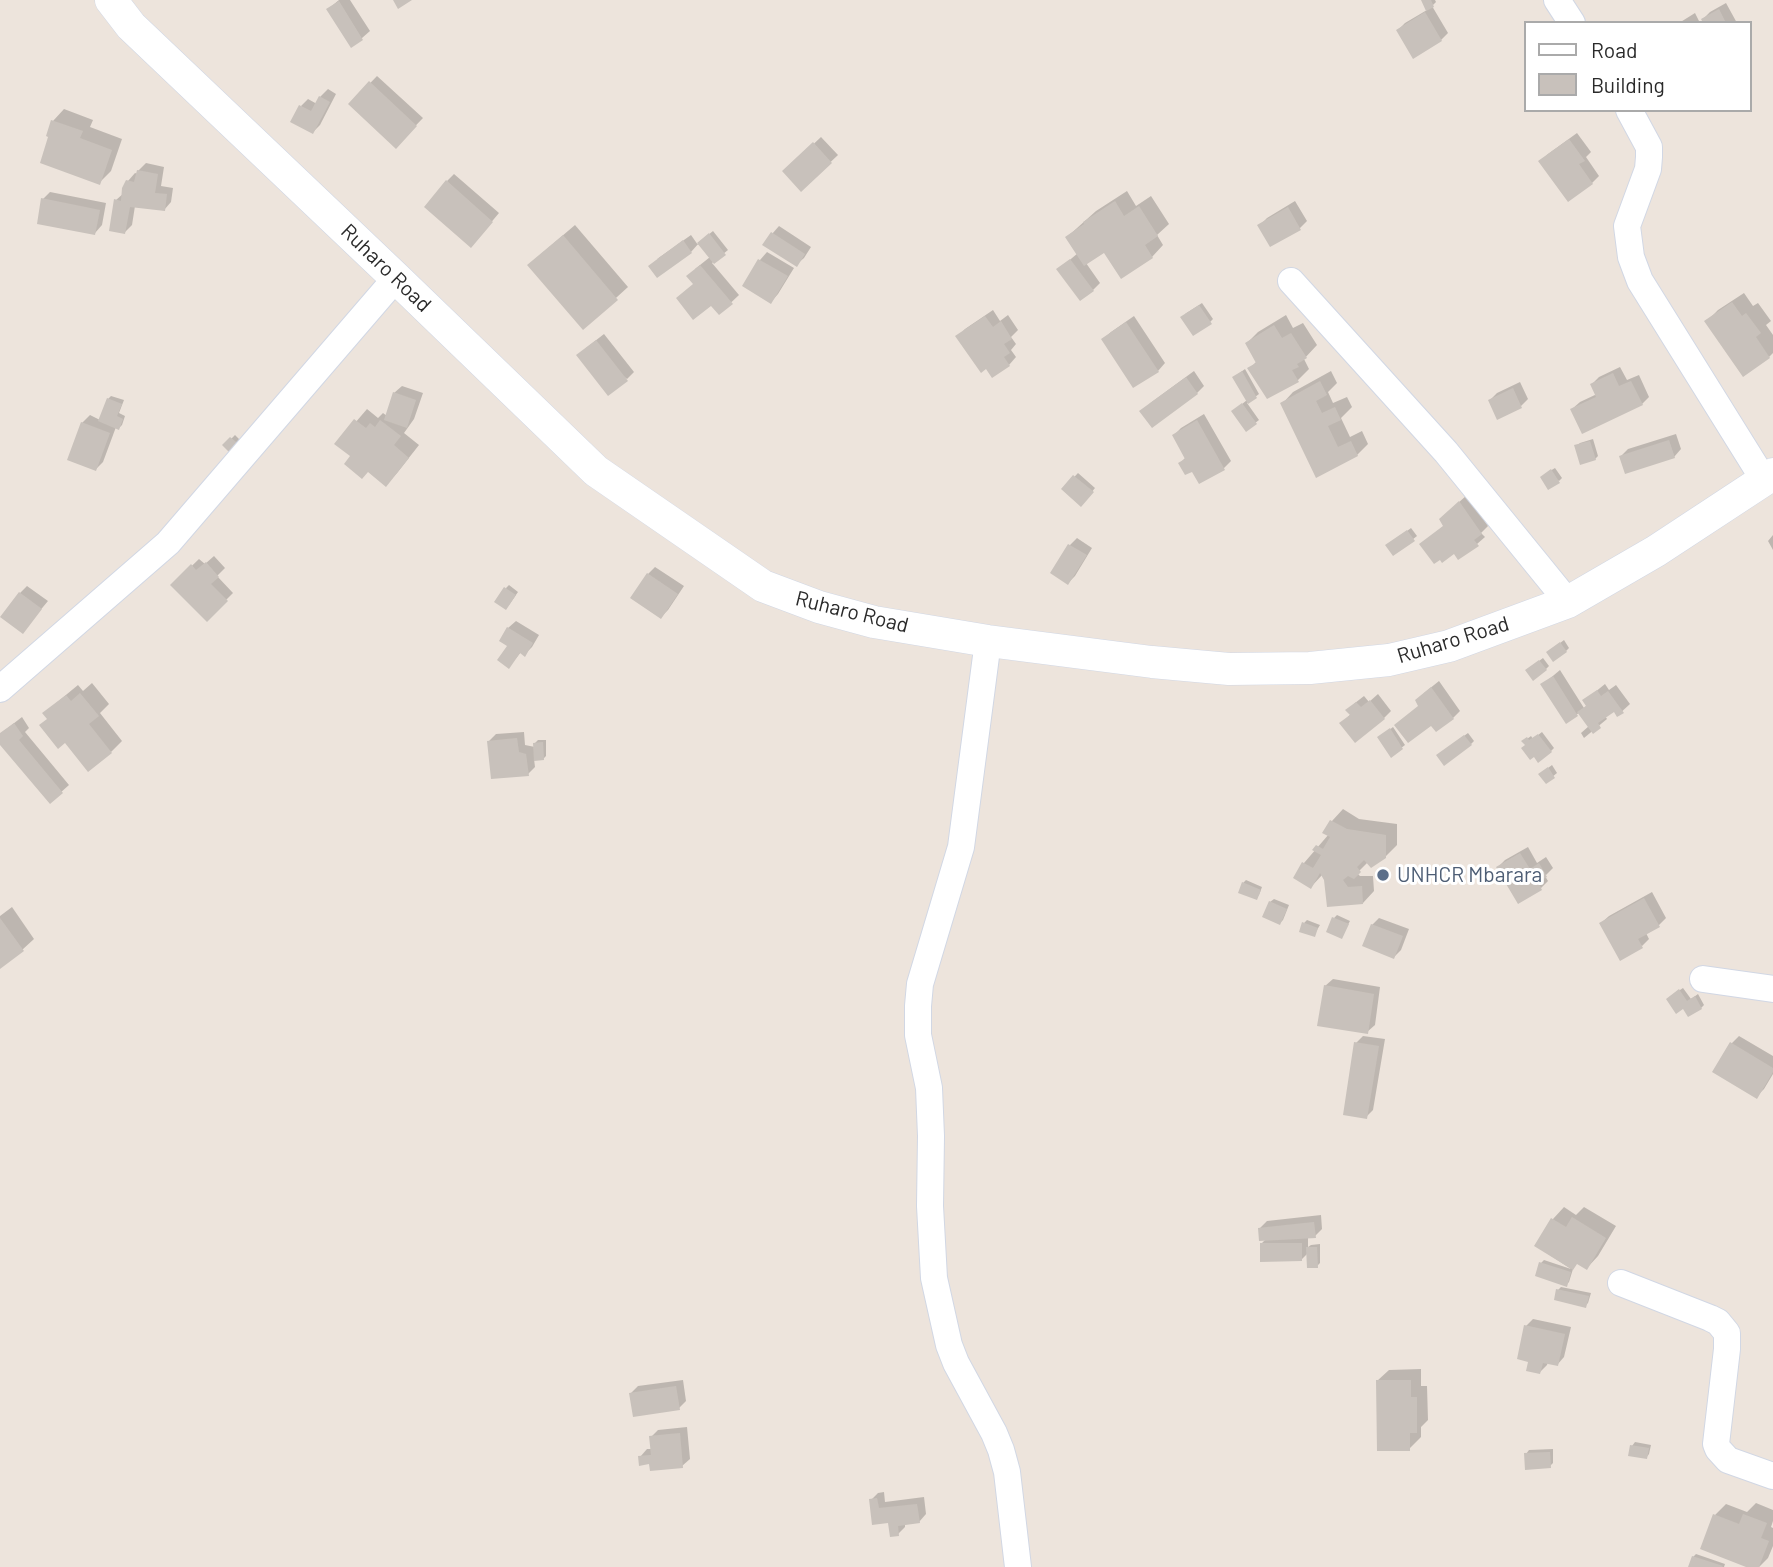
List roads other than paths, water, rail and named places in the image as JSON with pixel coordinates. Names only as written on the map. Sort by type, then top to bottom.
[{"type":"street","name":"Ruharo Road","points":[[111,0],[131,26],[596,471],[763,586],[819,607],[874,622],[988,641],[1153,662],[1229,668],[1310,668],[1389,660],[1448,646],[1568,602],[1656,551],[1768,477]]},
{"type":"street","points":[[1557,0],[1571,21]]},
{"type":"street","points":[[1630,112],[1649,147],[1648,169],[1627,226],[1631,257],[1640,281],[1768,477]]},
{"type":"street","points":[[0,688],[168,543],[396,278]]},
{"type":"street","points":[[1291,281],[1446,452],[1568,602]]},
{"type":"street","points":[[988,641],[961,847],[920,984],[918,1016],[929,1088],[932,1136],[930,1206],[934,1278],[949,1345],[994,1433],[1004,1461],[1018,1567]]},
{"type":"street","points":[[1703,979],[1773,989]]},
{"type":"street","points":[[1621,1283],[1710,1318],[1718,1322],[1727,1333],[1716,1444],[1728,1460],[1773,1476]]},
{"type":"place","name":"UNHCR Mbarara","points":[[1383,875]]}]
